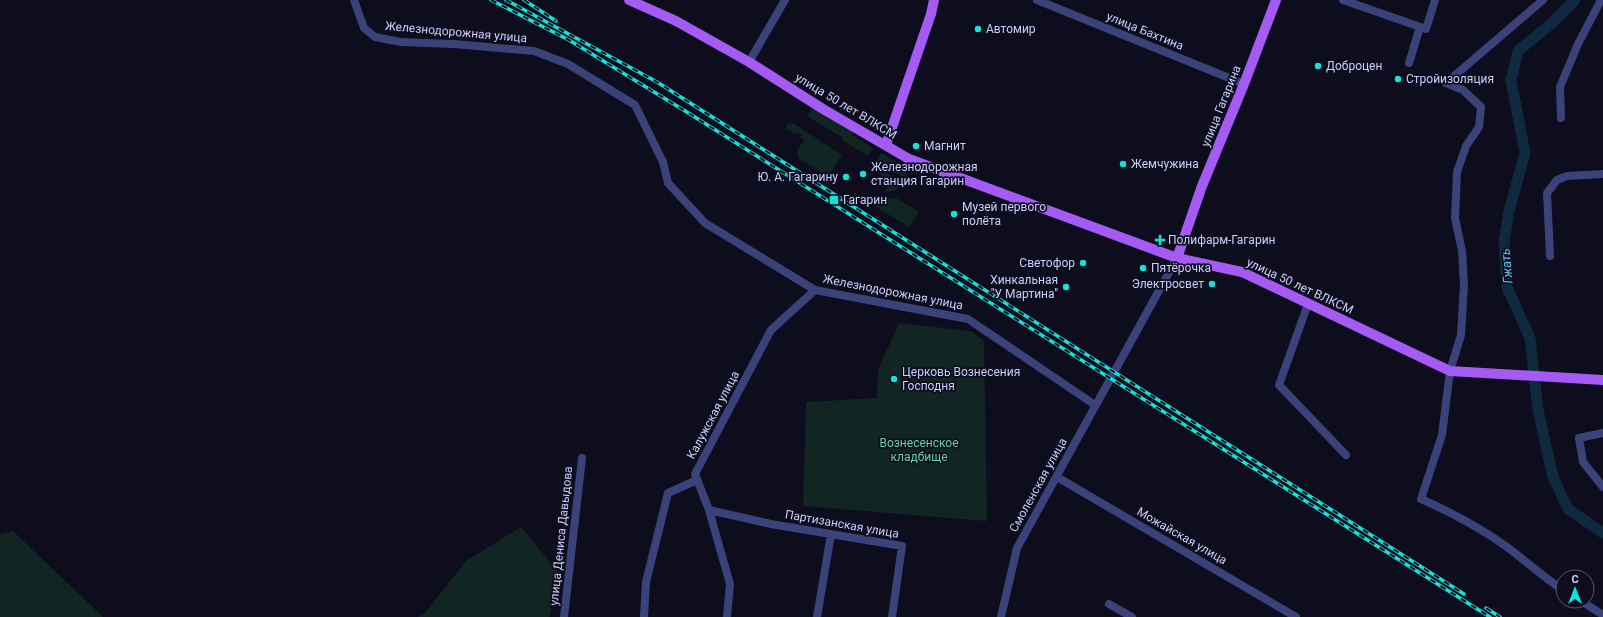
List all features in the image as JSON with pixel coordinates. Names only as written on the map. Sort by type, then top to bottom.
[{"type":"main road","name":"улица 50 лет ВЛКСМ","points":[[629,0],[676,21],[749,62],[823,109],[909,159],[1177,258],[1242,272],[1450,372],[1603,380]]},
{"type":"main road","points":[[886,145],[931,14],[934,0]]},
{"type":"main road","name":"улица Гагарина","points":[[1177,258],[1202,186],[1244,84],[1276,0]]},
{"type":"street","name":"Железнодорожная улица","points":[[354,0],[364,28],[375,38],[402,42],[454,44],[534,51],[568,64],[635,105],[663,162],[668,183],[706,223],[815,290],[968,318],[1095,405]]},
{"type":"street","points":[[749,62],[785,0]]},
{"type":"street","name":"улица Бахтина","points":[[1037,0],[1244,84]]},
{"type":"street","points":[[1343,0],[1426,29],[1435,0]]},
{"type":"street","points":[[1543,0],[1446,83],[1462,90],[1481,107],[1479,127],[1466,146],[1458,172],[1455,218],[1462,251],[1464,285],[1461,335],[1450,372],[1442,435],[1421,499],[1457,514],[1508,547],[1544,578],[1555,585]]},
{"type":"street","points":[[1561,118],[1560,87],[1578,44],[1601,0]]},
{"type":"street","points":[[1409,63],[1420,27]]},
{"type":"street","points":[[1550,256],[1547,193],[1557,180],[1567,176],[1603,174]]},
{"type":"street","name":"улица Гагарина","points":[[1114,371],[1177,258]]},
{"type":"street","name":"Калужская улица","points":[[697,480],[695,474],[771,330],[815,290]]},
{"type":"street","points":[[1308,304],[1279,385],[1346,455]]},
{"type":"street","name":"Смоленская улица","points":[[1002,617],[1017,548],[1114,371]]},
{"type":"street","points":[[1603,433],[1579,438],[1584,462],[1603,486]]},
{"type":"street","name":"улица Дениса Давыдова","points":[[564,617],[582,458]]},
{"type":"street","name":"Можайская улица","points":[[1057,477],[1287,615],[1296,617]]},
{"type":"street","points":[[644,617],[646,582],[668,493],[697,480],[709,510],[730,584],[727,617]]},
{"type":"street","name":"Партизанская улица","points":[[709,510],[771,524],[902,546],[892,617]]},
{"type":"street","points":[[817,617],[830,534]]},
{"type":"street","points":[[1109,604],[1132,617]]},
{"type":"street","points":[[1594,609],[1603,615]]},
{"type":"green space","points":[[812,108],[853,132],[852,135],[873,148],[868,156],[842,140],[843,138],[807,116]]},
{"type":"green space","points":[[793,123],[842,155],[828,177],[798,158],[798,149],[804,140],[800,137],[802,135],[796,132],[795,134],[786,128],[788,124]]},
{"type":"green space","points":[[881,153],[907,168],[908,171],[904,178],[876,161]]},
{"type":"green space","points":[[875,166],[901,182],[896,191],[885,192],[891,181],[872,170]]},
{"type":"green space","points":[[896,198],[919,212],[909,227],[868,202]]},
{"type":"green space","name":"Вознесенское кладбище","points":[[899,323],[971,331],[984,341],[987,521],[803,506],[806,402],[877,398],[878,370]]},
{"type":"green space","points":[[521,527],[560,574],[549,617],[418,617],[425,613],[466,561]]},
{"type":"green space","points":[[13,531],[103,617],[0,617],[0,534]]},
{"type":"waterway","name":"Гжать","points":[[1575,0],[1552,23],[1518,51],[1511,80],[1525,153],[1509,211],[1504,242],[1507,287],[1530,338],[1538,410],[1553,477],[1568,509],[1603,533]]},
{"type":"railway","points":[[491,0],[569,40],[690,114],[1490,617]]},
{"type":"railway","points":[[506,0],[657,82],[1464,594]]},
{"type":"railway","points":[[524,0],[556,21]]},
{"type":"railway","points":[[1486,608],[1500,617]]},
{"type":"place","name":"Автомир","points":[[978,29]]},
{"type":"place","name":"Доброцен","points":[[1318,66]]},
{"type":"place","name":"Стройизоляция","points":[[1398,79]]},
{"type":"place","name":"Магнит","points":[[916,146]]},
{"type":"place","name":"Жемчужина","points":[[1123,164]]},
{"type":"place","name":"Железнодорожная станция Гагарин","points":[[863,174]]},
{"type":"place","name":"Ю. А. Гагарину","points":[[846,177]]},
{"type":"place","name":"Гагарин","points":[[834,200]]},
{"type":"place","name":"Музей первого полёта","points":[[954,214]]},
{"type":"place","name":"Полифарм-Гагарин","points":[[1160,240]]},
{"type":"place","name":"Светофор","points":[[1083,263]]},
{"type":"place","name":"Пятёрочка","points":[[1143,268]]},
{"type":"place","name":"Электросвет","points":[[1212,284]]},
{"type":"place","name":"Хинкальная \"У Мартина\"","points":[[1066,287]]},
{"type":"place","name":"Церковь Вознесения Господня","points":[[894,379]]}]
